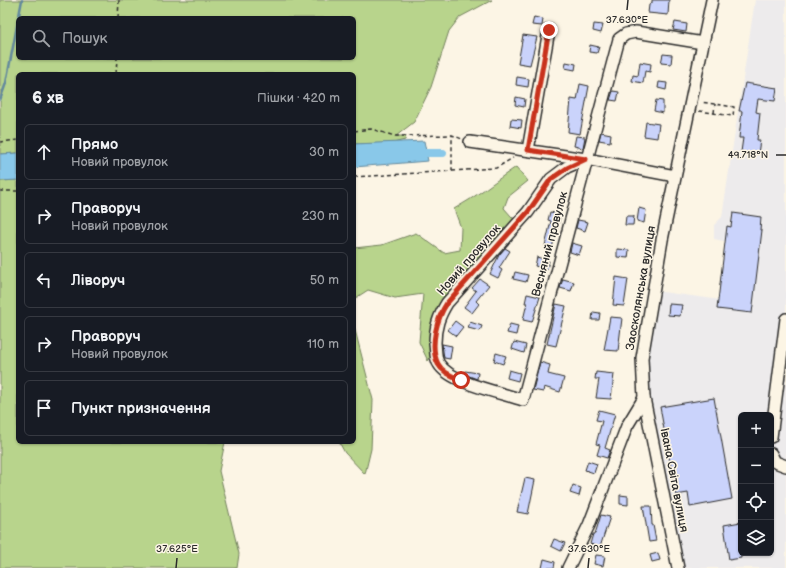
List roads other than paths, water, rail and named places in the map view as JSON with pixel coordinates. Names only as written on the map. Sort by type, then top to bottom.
[{"type":"street","name":"Заосколянська вулиця","points":[[644,398],[642,358],[662,240],[712,0]]},
{"type":"street","points":[[528,150],[549,30]]},
{"type":"street","name":"Весняний провулок","points":[[523,400],[619,39],[626,34],[636,32],[703,43]]},
{"type":"street","points":[[470,142],[586,159],[675,176]]},
{"type":"street","name":"Новий провулок","points":[[523,400],[461,380],[446,373],[438,364],[435,332],[440,315],[447,303],[528,212],[551,179],[567,168],[586,159]]},
{"type":"street","points":[[774,413],[786,319]]},
{"type":"street","points":[[568,568],[589,525],[627,426],[644,398]]},
{"type":"street","name":"Івана Світа вулиця","points":[[644,398],[678,568]]},
{"type":"street","points":[[774,460],[775,462],[786,466]]},
{"type":"water","points":[[424,141],[428,161],[356,167],[356,144]]},
{"type":"water","points":[[16,153],[16,180],[0,181],[0,154]]},
{"type":"waterway","points":[[19,16],[22,0]]},
{"type":"waterway","points":[[0,100],[6,83],[16,31]]},
{"type":"waterway","points":[[416,153],[443,153]]}]
